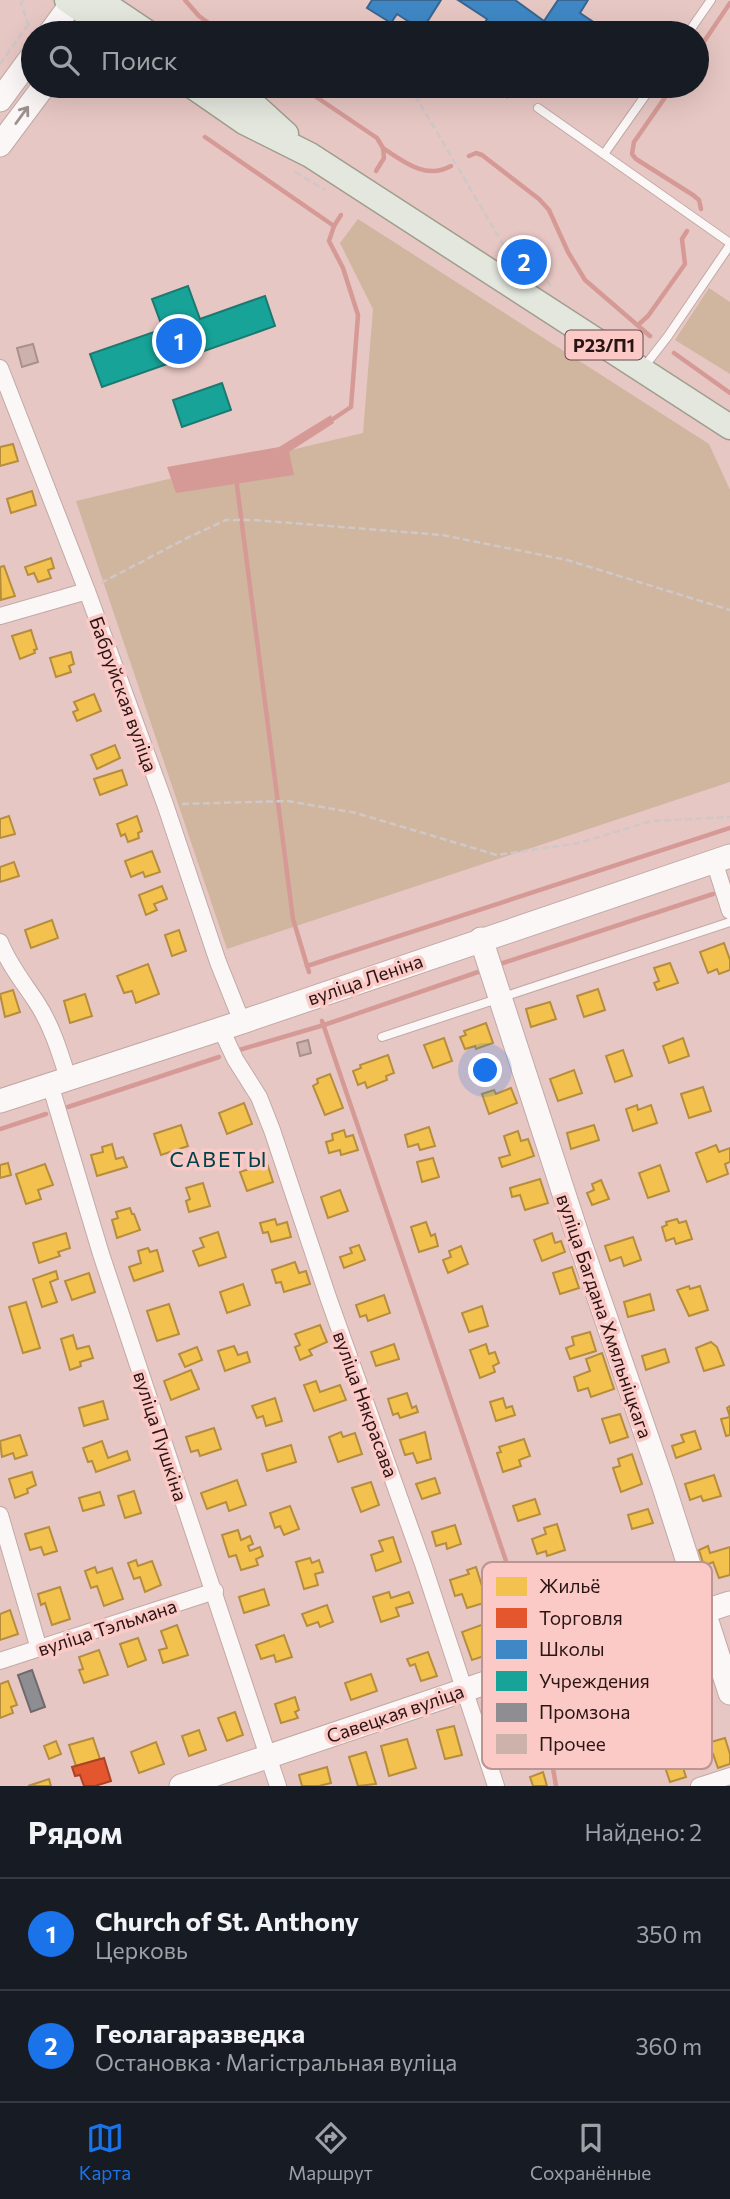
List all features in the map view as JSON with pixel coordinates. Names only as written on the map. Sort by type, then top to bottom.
[{"type":"main road","points":[[85,8],[101,21]]},
{"type":"main road","points":[[85,8],[118,21]]},
{"type":"main road","name":"Р23/П1","points":[[209,98],[244,122],[310,156],[730,427]]},
{"type":"main road","name":"Р23/П1","points":[[244,98],[310,156]]},
{"type":"street","points":[[64,21],[85,8]]},
{"type":"street","points":[[0,100],[21,71]]},
{"type":"street","points":[[0,145],[35,98]]},
{"type":"street","name":"Бабруйская вуліца","points":[[0,368],[87,591],[165,804],[218,962],[232,1025]]},
{"type":"street","points":[[0,616],[87,591]]},
{"type":"street","points":[[722,858],[730,911]]},
{"type":"street","name":"вуліца Леніна","points":[[0,1101],[722,858]]},
{"type":"street","name":"вуліца Багдана Хмяльніцкага","points":[[481,939],[687,1562]]},
{"type":"street","name":"вуліца Пушкіна","points":[[0,943],[5,955],[39,1005],[53,1034],[59,1081],[101,1254],[278,1786]]},
{"type":"street","name":"вуліца Някрасава","points":[[232,1025],[235,1059],[259,1097],[272,1130],[482,1741]]},
{"type":"street","points":[[0,1515],[39,1649]]},
{"type":"street","name":"вуліца Тэльмана","points":[[0,1661],[215,1591]]},
{"type":"street","name":"Савецкая вуліца","points":[[712,1609],[730,1603]]},
{"type":"street","name":"вуліца Багдана Хмяльніцкага","points":[[712,1639],[730,1693]]},
{"type":"street","name":"Савецкая вуліца","points":[[181,1786],[482,1684]]},
{"type":"street","name":"вуліца Някрасава","points":[[491,1769],[496,1786]]},
{"type":"street","points":[[699,1786],[730,1776]]},
{"type":"lane","points":[[696,21],[710,0]]},
{"type":"lane","points":[[604,154],[644,98]]},
{"type":"lane","points":[[538,108],[730,244],[642,370]]},
{"type":"lane","points":[[382,1037],[730,922]]},
{"type":"path","points":[[23,0],[21,4],[26,21]]},
{"type":"path","points":[[0,64],[21,36]]},
{"type":"path","points":[[417,98],[507,251],[544,276],[553,290]]},
{"type":"path","points":[[87,591],[226,520],[254,520],[442,535],[566,561],[730,610]]},
{"type":"path","points":[[165,804],[288,802],[356,813],[497,855],[579,843],[651,821],[730,817]]},
{"type":"shaded area","points":[[358,219],[709,444],[730,490],[730,782],[227,949],[76,501],[363,433],[373,309],[340,243]]},
{"type":"shaded area","points":[[709,288],[730,302],[730,374],[675,340]]},
{"type":"shaded area","points":[[331,415],[334,423],[289,452],[294,475],[176,493],[167,467],[279,447]]},
{"type":"building: Жильё","points":[[13,444],[18,461],[0,466],[0,447]]},
{"type":"building: Жильё","points":[[32,491],[36,505],[11,513],[7,499]]},
{"type":"building: Жильё","points":[[51,558],[54,568],[48,570],[51,578],[38,582],[34,573],[28,575],[25,567]]},
{"type":"building: Жильё","points":[[4,566],[15,596],[1,600],[0,567]]},
{"type":"building: Жильё","points":[[31,630],[37,649],[34,650],[35,653],[20,659],[12,636]]},
{"type":"building: Жильё","points":[[71,652],[74,664],[69,666],[71,672],[56,677],[50,658]]},
{"type":"building: Жильё","points":[[94,694],[101,711],[77,721],[73,712],[78,710],[74,702]]},
{"type":"building: Жильё","points":[[115,745],[120,758],[97,769],[91,755]]},
{"type":"building: Жильё","points":[[122,770],[127,785],[100,795],[94,779]]},
{"type":"building: Жильё","points":[[9,816],[15,834],[0,838],[0,819]]},
{"type":"building: Жильё","points":[[137,816],[142,831],[138,833],[139,838],[128,842],[125,834],[121,836],[117,824]]},
{"type":"building: Жильё","points":[[152,851],[160,872],[145,877],[143,872],[131,877],[125,861]]},
{"type":"building: Жильё","points":[[14,862],[19,876],[0,882],[0,867]]},
{"type":"building: Жильё","points":[[162,886],[167,899],[154,904],[157,910],[146,915],[139,895]]},
{"type":"building: Жильё","points":[[52,920],[58,938],[31,948],[25,930]]},
{"type":"building: Жильё","points":[[179,930],[186,951],[172,956],[165,935]]},
{"type":"building: Жильё","points":[[724,943],[730,960],[730,970],[719,974],[717,969],[708,973],[700,952]]},
{"type":"building: Жильё","points":[[670,963],[678,983],[657,990],[654,983],[659,981],[654,968]]},
{"type":"building: Жильё","points":[[148,964],[159,994],[136,1003],[132,991],[124,993],[117,976]]},
{"type":"building: Жильё","points":[[598,989],[605,1010],[584,1017],[577,996]]},
{"type":"building: Жильё","points":[[13,990],[20,1012],[5,1017],[0,994]]},
{"type":"building: Жильё","points":[[85,994],[92,1016],[70,1023],[64,1001]]},
{"type":"building: Жильё","points":[[550,1002],[556,1019],[531,1027],[526,1009]]},
{"type":"building: Жильё","points":[[486,1023],[493,1043],[476,1049],[475,1046],[465,1049],[460,1037],[466,1035],[464,1031]]},
{"type":"building: Жильё","points":[[444,1038],[452,1061],[433,1068],[424,1045]]},
{"type":"building: Жильё","points":[[683,1038],[689,1056],[669,1063],[663,1046]]},
{"type":"building: Жильё","points":[[623,1050],[632,1076],[615,1082],[606,1056]]},
{"type":"building: Жильё","points":[[388,1055],[394,1073],[386,1076],[387,1080],[367,1088],[365,1082],[358,1085],[353,1071],[361,1068],[360,1065]]},
{"type":"building: Жильё","points":[[574,1070],[582,1093],[558,1101],[550,1079]]},
{"type":"building: Жильё","points":[[330,1074],[343,1108],[325,1115],[313,1086],[318,1083],[317,1079]]},
{"type":"building: Жильё","points":[[703,1087],[711,1111],[689,1118],[681,1094]]},
{"type":"building: Жильё","points":[[511,1088],[517,1103],[489,1114],[482,1094],[494,1090],[496,1094]]},
{"type":"building: Жильё","points":[[244,1103],[252,1124],[227,1134],[219,1113]]},
{"type":"building: Жильё","points":[[637,1105],[638,1110],[651,1105],[657,1123],[633,1131],[626,1109]]},
{"type":"building: Жильё","points":[[181,1125],[188,1146],[161,1155],[154,1134]]},
{"type":"building: Жильё","points":[[594,1125],[599,1140],[571,1149],[567,1133]]},
{"type":"building: Жильё","points":[[429,1127],[435,1146],[420,1150],[418,1144],[408,1147],[405,1135]]},
{"type":"building: Жильё","points":[[344,1130],[346,1137],[353,1135],[358,1150],[341,1155],[340,1150],[329,1153],[326,1142],[333,1140],[332,1134]]},
{"type":"building: Жильё","points":[[518,1131],[521,1141],[528,1139],[534,1156],[502,1167],[499,1158],[510,1155],[504,1136]]},
{"type":"building: Жильё","points":[[112,1144],[116,1159],[123,1157],[127,1167],[97,1176],[91,1155],[103,1152],[102,1147]]},
{"type":"building: Жильё","points":[[716,1145],[719,1152],[730,1148],[730,1162],[725,1164],[728,1174],[707,1182],[696,1153]]},
{"type":"building: Жильё","points":[[433,1158],[439,1177],[422,1182],[417,1162]]},
{"type":"building: Жильё","points":[[8,1163],[11,1175],[0,1178],[0,1165]]},
{"type":"building: Жильё","points":[[267,1163],[273,1182],[247,1191],[240,1172]]},
{"type":"building: Жильё","points":[[45,1164],[53,1185],[38,1190],[41,1199],[26,1204],[16,1174]]},
{"type":"building: Жильё","points":[[660,1165],[669,1191],[648,1198],[639,1173]]},
{"type":"building: Жильё","points":[[540,1179],[548,1203],[525,1210],[520,1195],[512,1197],[510,1188]]},
{"type":"building: Жильё","points":[[601,1180],[609,1199],[592,1205],[587,1193],[594,1190],[592,1184]]},
{"type":"building: Жильё","points":[[203,1183],[210,1206],[189,1212],[186,1201],[190,1199],[186,1188]]},
{"type":"building: Жильё","points":[[340,1190],[348,1211],[328,1218],[321,1197]]},
{"type":"building: Жильё","points":[[130,1208],[140,1230],[117,1238],[112,1220],[118,1218],[116,1212]]},
{"type":"building: Жильё","points":[[275,1219],[277,1225],[287,1222],[291,1237],[271,1242],[268,1232],[263,1233],[260,1223]]},
{"type":"building: Жильё","points":[[677,1219],[679,1223],[686,1221],[692,1239],[676,1244],[674,1238],[666,1241],[662,1227],[667,1225],[666,1222]]},
{"type":"building: Жильё","points":[[426,1222],[431,1236],[435,1234],[438,1246],[419,1252],[411,1227]]},
{"type":"building: Жильё","points":[[218,1232],[226,1257],[199,1266],[193,1251],[204,1247],[200,1238]]},
{"type":"building: Жильё","points":[[66,1233],[70,1248],[58,1252],[60,1256],[39,1263],[33,1243]]},
{"type":"building: Жильё","points":[[552,1233],[555,1243],[561,1241],[565,1252],[542,1261],[534,1240]]},
{"type":"building: Жильё","points":[[633,1237],[641,1260],[624,1266],[621,1257],[610,1261],[605,1246]]},
{"type":"building: Жильё","points":[[359,1245],[365,1260],[344,1268],[340,1257],[352,1253],[350,1248]]},
{"type":"building: Жильё","points":[[461,1246],[468,1264],[448,1273],[443,1260],[451,1257],[449,1251]]},
{"type":"building: Жильё","points":[[148,1248],[150,1252],[157,1250],[163,1271],[134,1281],[129,1267],[141,1263],[138,1251]]},
{"type":"building: Жильё","points":[[295,1262],[299,1273],[306,1271],[310,1284],[284,1292],[281,1282],[276,1283],[272,1270]]},
{"type":"building: Жильё","points":[[572,1267],[579,1288],[560,1294],[553,1273]]},
{"type":"building: Жильё","points":[[56,1271],[58,1279],[50,1282],[57,1302],[42,1307],[33,1279]]},
{"type":"building: Жильё","points":[[89,1273],[95,1292],[72,1300],[65,1281]]},
{"type":"building: Жильё","points":[[243,1284],[250,1305],[227,1313],[220,1292]]},
{"type":"building: Жильё","points":[[689,1286],[690,1289],[700,1286],[708,1310],[689,1316],[677,1290]]},
{"type":"building: Жильё","points":[[650,1294],[654,1310],[628,1317],[624,1302]]},
{"type":"building: Жильё","points":[[384,1295],[390,1313],[368,1321],[366,1315],[360,1317],[356,1305]]},
{"type":"building: Жильё","points":[[26,1302],[40,1348],[23,1353],[9,1307]]},
{"type":"building: Жильё","points":[[169,1304],[179,1334],[157,1341],[147,1311]]},
{"type":"building: Жильё","points":[[482,1306],[488,1326],[469,1332],[462,1313]]},
{"type":"building: Жильё","points":[[320,1325],[327,1342],[309,1350],[312,1355],[300,1360],[295,1347],[300,1345],[295,1334]]},
{"type":"building: Жильё","points":[[590,1332],[596,1351],[570,1359],[566,1348],[574,1345],[572,1337]]},
{"type":"building: Жильё","points":[[73,1335],[77,1349],[89,1346],[93,1358],[80,1362],[81,1366],[70,1370],[61,1339]]},
{"type":"building: Жильё","points":[[711,1342],[717,1347],[724,1365],[704,1371],[696,1348]]},
{"type":"building: Жильё","points":[[394,1344],[399,1359],[376,1366],[371,1352]]},
{"type":"building: Жильё","points":[[486,1344],[489,1354],[495,1352],[499,1363],[493,1366],[495,1372],[480,1378],[470,1350]]},
{"type":"building: Жильё","points":[[234,1346],[238,1355],[247,1352],[250,1362],[225,1371],[218,1351]]},
{"type":"building: Жильё","points":[[197,1347],[202,1360],[185,1367],[179,1354]]},
{"type":"building: Жильё","points":[[665,1349],[669,1362],[646,1370],[642,1356]]},
{"type":"building: Жильё","points":[[602,1353],[614,1389],[591,1397],[588,1388],[578,1391],[574,1377],[590,1371],[586,1359]]},
{"type":"building: Жильё","points":[[191,1370],[199,1389],[171,1400],[164,1381]]},
{"type":"building: Жильё","points":[[316,1381],[320,1392],[340,1385],[346,1400],[314,1411],[304,1385]]},
{"type":"building: Жильё","points":[[407,1393],[412,1408],[416,1406],[418,1412],[400,1418],[398,1413],[393,1415],[388,1399]]},
{"type":"building: Жильё","points":[[275,1398],[282,1421],[266,1426],[263,1416],[257,1418],[252,1406]]},
{"type":"building: Жильё","points":[[503,1398],[506,1408],[512,1406],[515,1415],[496,1421],[490,1402]]},
{"type":"building: Жильё","points":[[103,1401],[108,1419],[84,1426],[79,1408]]},
{"type":"building: Жильё","points":[[620,1414],[628,1437],[610,1443],[602,1419]]},
{"type":"building: Жильё","points":[[730,1417],[730,1435],[726,1436],[721,1419]]},
{"type":"building: Жильё","points":[[214,1428],[221,1449],[200,1456],[198,1450],[191,1452],[186,1437]]},
{"type":"building: Жильё","points":[[695,1431],[701,1449],[676,1458],[672,1446],[684,1442],[681,1435]]},
{"type":"building: Жильё","points":[[341,1432],[343,1437],[355,1433],[362,1454],[338,1462],[329,1437]]},
{"type":"building: Жильё","points":[[425,1432],[431,1459],[417,1463],[413,1453],[405,1455],[400,1440]]},
{"type":"building: Жильё","points":[[20,1435],[27,1455],[15,1459],[13,1453],[2,1457],[0,1441]]},
{"type":"building: Жильё","points":[[524,1439],[530,1456],[519,1460],[521,1466],[503,1472],[497,1453],[501,1452],[499,1447]]},
{"type":"building: Жильё","points":[[102,1441],[108,1458],[127,1451],[130,1460],[96,1472],[92,1461],[88,1462],[83,1448]]},
{"type":"building: Жильё","points":[[291,1445],[296,1462],[267,1471],[262,1454]]},
{"type":"building: Жильё","points":[[632,1454],[642,1484],[621,1492],[613,1468],[620,1466],[618,1459]]},
{"type":"building: Жильё","points":[[32,1472],[36,1485],[27,1489],[28,1493],[15,1498],[9,1479]]},
{"type":"building: Жильё","points":[[714,1475],[721,1496],[703,1501],[701,1496],[690,1500],[685,1484]]},
{"type":"building: Жильё","points":[[435,1478],[440,1493],[422,1499],[416,1484]]},
{"type":"building: Жильё","points":[[237,1480],[246,1505],[229,1511],[226,1502],[207,1509],[201,1493]]},
{"type":"building: Жильё","points":[[371,1482],[379,1505],[361,1512],[352,1488]]},
{"type":"building: Жильё","points":[[134,1491],[141,1513],[125,1518],[118,1496]]},
{"type":"building: Жильё","points":[[100,1492],[104,1505],[83,1511],[79,1498]]},
{"type":"building: Жильё","points":[[535,1499],[540,1514],[518,1521],[513,1506]]},
{"type":"building: Жильё","points":[[290,1506],[299,1529],[284,1535],[280,1526],[275,1528],[270,1513]]},
{"type":"building: Жильё","points":[[648,1509],[653,1523],[632,1529],[628,1515]]},
{"type":"building: Жильё","points":[[557,1524],[565,1550],[547,1556],[546,1551],[537,1554],[532,1539],[546,1534],[544,1528]]},
{"type":"building: Жильё","points":[[455,1525],[461,1544],[447,1549],[446,1543],[436,1546],[432,1532]]},
{"type":"building: Жильё","points":[[49,1527],[57,1551],[44,1555],[41,1547],[30,1550],[25,1534]]},
{"type":"building: Жильё","points":[[238,1530],[241,1540],[250,1536],[253,1544],[248,1546],[250,1551],[260,1547],[263,1556],[256,1559],[258,1565],[241,1570],[236,1555],[229,1557],[222,1535]]},
{"type":"building: Жильё","points":[[393,1537],[401,1562],[376,1571],[371,1555],[383,1551],[379,1541]]},
{"type":"building: Жильё","points":[[708,1546],[710,1553],[730,1547],[730,1575],[719,1578],[713,1562],[703,1562],[699,1550]]},
{"type":"building: Жильё","points":[[310,1558],[312,1563],[319,1560],[323,1572],[315,1574],[318,1585],[304,1589],[296,1562]]},
{"type":"building: Жильё","points":[[136,1560],[138,1566],[152,1561],[161,1585],[145,1592],[140,1577],[134,1579],[128,1563]]},
{"type":"building: Жильё","points":[[95,1567],[97,1573],[112,1568],[123,1599],[104,1606],[97,1586],[91,1588],[85,1571]]},
{"type":"building: Жильё","points":[[476,1567],[482,1586],[482,1604],[467,1608],[462,1594],[455,1596],[450,1580],[469,1574],[467,1570]]},
{"type":"building: Жильё","points":[[60,1587],[70,1619],[52,1625],[45,1603],[41,1605],[38,1594]]},
{"type":"building: Жильё","points":[[264,1589],[269,1605],[244,1613],[239,1597]]},
{"type":"building: Жильё","points":[[389,1592],[391,1598],[409,1592],[413,1603],[396,1608],[399,1616],[381,1622],[373,1597]]},
{"type":"building: Жильё","points":[[327,1605],[333,1622],[320,1627],[318,1622],[307,1626],[302,1614]]},
{"type":"building: Жильё","points":[[10,1610],[18,1634],[0,1640],[0,1614]]},
{"type":"building: Жильё","points":[[177,1625],[188,1655],[163,1663],[159,1650],[167,1648],[161,1631]]},
{"type":"building: Жильё","points":[[482,1625],[482,1657],[472,1660],[462,1632]]},
{"type":"building: Жильё","points":[[284,1635],[292,1657],[276,1662],[274,1655],[261,1659],[256,1645]]},
{"type":"building: Жильё","points":[[138,1638],[146,1660],[128,1667],[120,1644]]},
{"type":"building: Жильё","points":[[99,1650],[108,1675],[84,1683],[79,1670],[83,1669],[79,1657]]},
{"type":"building: Жильё","points":[[428,1652],[437,1676],[421,1681],[415,1664],[410,1666],[407,1659]]},
{"type":"building: Жильё","points":[[371,1674],[377,1691],[351,1700],[345,1683]]},
{"type":"building: Жильё","points":[[8,1681],[17,1705],[11,1707],[13,1713],[0,1718],[0,1684]]},
{"type":"building: Жильё","points":[[295,1697],[299,1710],[295,1712],[298,1718],[281,1723],[275,1704]]},
{"type":"building: Жильё","points":[[235,1712],[243,1735],[227,1741],[218,1718]]},
{"type":"building: Жильё","points":[[454,1726],[462,1755],[445,1759],[437,1730]]},
{"type":"building: Жильё","points":[[199,1730],[206,1750],[189,1756],[182,1736]]},
{"type":"building: Жильё","points":[[93,1738],[100,1759],[76,1766],[69,1745]]},
{"type":"building: Жильё","points":[[725,1738],[730,1764],[718,1768],[712,1754],[712,1742]]},
{"type":"building: Жильё","points":[[407,1739],[416,1768],[389,1776],[381,1746]]},
{"type":"building: Жильё","points":[[56,1741],[61,1754],[49,1759],[44,1746]]},
{"type":"building: Жильё","points":[[156,1742],[164,1764],[139,1773],[131,1752]]},
{"type":"building: Жильё","points":[[366,1752],[376,1784],[358,1786],[349,1757]]},
{"type":"building: Жильё","points":[[327,1767],[331,1783],[302,1786],[299,1775]]},
{"type":"building: Жильё","points":[[666,1769],[683,1769],[686,1777],[670,1782]]},
{"type":"building: Жильё","points":[[543,1772],[547,1786],[533,1786],[530,1777]]},
{"type":"building: Жильё","points":[[49,1779],[51,1786],[28,1786]]},
{"type":"building: Торговля","points":[[104,1758],[111,1781],[84,1786],[80,1775],[75,1776],[72,1767]]},
{"type":"building: Школы","points":[[372,0],[441,0],[428,21],[408,21],[397,14],[392,21],[388,21],[367,8]]},
{"type":"building: Школы","points":[[458,0],[515,0],[544,21],[486,21],[487,19]]},
{"type":"building: Школы","points":[[558,0],[588,0],[580,13],[592,21],[544,21]]},
{"type":"building: Учреждения","points":[[188,286],[200,319],[265,296],[275,326],[102,387],[90,354],[163,329],[152,299]]},
{"type":"building: Учреждения","points":[[222,383],[231,410],[182,427],[173,400]]},
{"type":"building: Промзона","points":[[32,1670],[45,1707],[31,1712],[18,1675]]},
{"type":"building: Прочее","points":[[33,344],[38,362],[22,367],[17,348]]},
{"type":"building: Прочее","points":[[308,1040],[311,1053],[300,1056],[297,1043]]},
{"type":"waterway","points":[[185,0],[206,21]]},
{"type":"waterway","points":[[709,34],[730,3]]},
{"type":"waterway","points":[[318,98],[377,138],[383,148],[384,158],[376,171]]},
{"type":"waterway","points":[[665,98],[634,142],[632,154],[693,195],[699,200],[701,209]]},
{"type":"waterway","points":[[205,137],[334,226],[329,241],[343,268],[358,315],[351,407],[330,421]]},
{"type":"waterway","points":[[383,148],[416,168],[433,171],[451,166]]},
{"type":"waterway","points":[[469,156],[476,153],[482,155],[539,199],[549,210],[568,252],[585,280],[650,336]]},
{"type":"waterway","points":[[334,226],[341,215]]},
{"type":"waterway","points":[[638,325],[648,316],[685,264],[682,239],[687,231]]},
{"type":"waterway","points":[[674,353],[730,393]]},
{"type":"waterway","points":[[236,478],[293,919],[309,972]]},
{"type":"waterway","points":[[307,966],[730,828]]},
{"type":"waterway","points":[[500,964],[713,894]]},
{"type":"waterway","points":[[239,1050],[324,1025],[481,971]]},
{"type":"waterway","points":[[322,1021],[506,1562]]},
{"type":"waterway","points":[[68,1107],[219,1057]]},
{"type":"waterway","points":[[0,1129],[46,1114]]},
{"type":"waterway","points":[[553,1769],[556,1786]]},
{"type":"place","name":"Геолагаразведка","points":[[524,262]]},
{"type":"place","name":"Church of St. Anthony","points":[[179,341]]},
{"type":"district","name":"САВЕТЫ","points":[[219,1158]]}]
